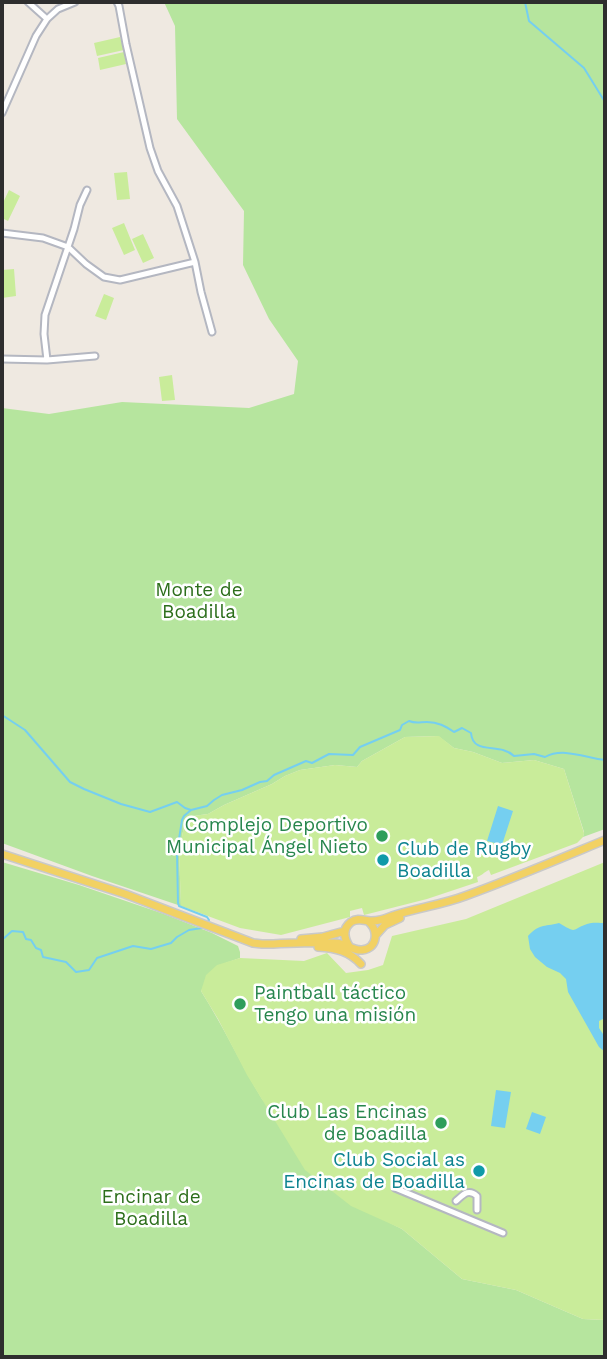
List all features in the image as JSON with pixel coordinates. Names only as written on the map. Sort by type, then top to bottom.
[{"type":"main road","points":[[262,944],[337,943],[359,950],[367,949],[385,925],[401,917],[464,897],[605,840]]},
{"type":"main road","points":[[2,854],[125,894],[242,939],[262,944],[339,949],[361,964]]},
{"type":"main road","points":[[242,939],[274,941],[334,935],[345,930],[353,920],[383,920],[404,912],[434,906]]},
{"type":"main road","points":[[368,921],[374,927],[376,935]]},
{"type":"main road","points":[[345,930],[345,939],[353,948]]},
{"type":"street","points":[[28,2],[47,19]]},
{"type":"street","points":[[2,113],[36,36],[47,19],[58,9],[75,2]]},
{"type":"street","points":[[117,2],[150,148],[158,172],[177,206],[195,262],[212,332]]},
{"type":"street","points":[[47,360],[45,315],[87,190]]},
{"type":"street","points":[[2,233],[43,238],[68,247],[104,277],[120,281],[195,262]]},
{"type":"street","points":[[2,359],[47,360],[95,356]]},
{"type":"street","points":[[395,1188],[503,1233]]},
{"type":"street","points":[[456,1201],[466,1192],[470,1192],[477,1196],[477,1210]]},
{"type":"green space","name":"Monte de Boadilla","points":[[164,2],[605,2],[605,829],[583,837],[584,832],[564,769],[534,760],[502,763],[454,748],[438,736],[405,737],[362,761],[357,767],[335,765],[300,770],[208,814],[186,817],[179,851],[181,906],[2,843],[2,408],[49,414],[122,402],[249,408],[294,394],[298,361],[269,319],[243,265],[244,211],[177,119],[175,26]]},
{"type":"green space","points":[[120,37],[124,50],[97,56],[94,43]]},
{"type":"green space","points":[[124,52],[126,64],[100,70],[98,58]]},
{"type":"green space","points":[[127,172],[130,199],[117,200],[114,173]]},
{"type":"green space","points":[[9,190],[20,196],[8,221],[2,218],[2,205]]},
{"type":"green space","points":[[124,223],[135,250],[124,255],[112,228]]},
{"type":"green space","points":[[143,234],[154,258],[143,263],[132,239]]},
{"type":"green space","points":[[14,269],[16,296],[2,298],[2,270]]},
{"type":"green space","points":[[104,294],[114,298],[106,320],[95,316]]},
{"type":"green space","points":[[172,375],[175,400],[162,401],[159,377]]},
{"type":"green space","name":"Complejo Deportivo Municipal Ángel Nieto","points":[[439,736],[454,748],[502,763],[534,760],[564,769],[583,837],[577,843],[491,875],[489,870],[477,877],[478,882],[427,899],[364,915],[362,908],[350,911],[350,917],[281,935],[240,928],[181,906],[179,851],[186,817],[208,814],[300,770],[335,765],[357,767],[362,761],[405,737]]},
{"type":"green space","name":"Encinar de Boadilla","points":[[2,862],[164,914],[238,946],[240,958],[217,966],[201,991],[262,1099],[390,1223],[402,1229],[462,1279],[516,1290],[583,1319],[605,1320],[605,1357],[2,1357]]},
{"type":"green space","name":"Club Las Encinas de Boadilla","points":[[605,862],[605,1320],[583,1319],[516,1290],[462,1279],[402,1229],[351,1206],[305,1170],[247,1075],[201,991],[206,975],[217,965],[240,958],[304,961],[327,953],[346,973],[368,970],[383,965],[392,936],[466,919]]},
{"type":"water","points":[[498,806],[513,811],[502,845],[487,841]]},
{"type":"water","points":[[559,923],[574,930],[589,923],[605,923],[605,1018],[599,1021],[599,1028],[605,1037],[605,1052],[599,1047],[568,992],[566,979],[535,957],[530,949],[528,936],[535,929]]},
{"type":"water","points":[[496,1090],[511,1092],[505,1128],[491,1126]]},
{"type":"water","points":[[532,1112],[546,1117],[540,1134],[526,1129]]},
{"type":"waterway","points":[[525,2],[529,21],[584,68],[605,102]]},
{"type":"waterway","points":[[2,715],[25,730],[70,782],[121,804],[150,812],[177,802],[191,810],[207,806],[222,795],[267,781],[274,775],[306,761],[312,763],[329,754],[353,755],[360,747],[400,730],[402,725],[409,721],[435,723],[454,732],[462,728],[471,733],[473,740],[482,747],[502,750],[514,756],[534,754],[545,757],[567,753],[605,760]]},
{"type":"waterway","points":[[191,810],[182,820],[177,852],[178,903],[179,906],[207,917],[208,922]]},
{"type":"waterway","points":[[2,940],[12,931],[23,932],[26,939],[31,940],[36,948],[41,950],[43,957],[66,962],[76,972],[89,970],[97,958],[133,946],[151,949],[171,943],[189,930],[202,928]]},
{"type":"place","name":"Complejo Deportivo Municipal Ángel Nieto","points":[[382,836]]},
{"type":"place","name":"Club de Rugby Boadilla","points":[[383,860]]},
{"type":"place","name":"Paintball táctico Tengo una misión","points":[[240,1004]]},
{"type":"place","name":"Club Las Encinas de Boadilla","points":[[441,1123]]},
{"type":"place","name":"Club Social as Encinas de Boadilla","points":[[479,1171]]}]
